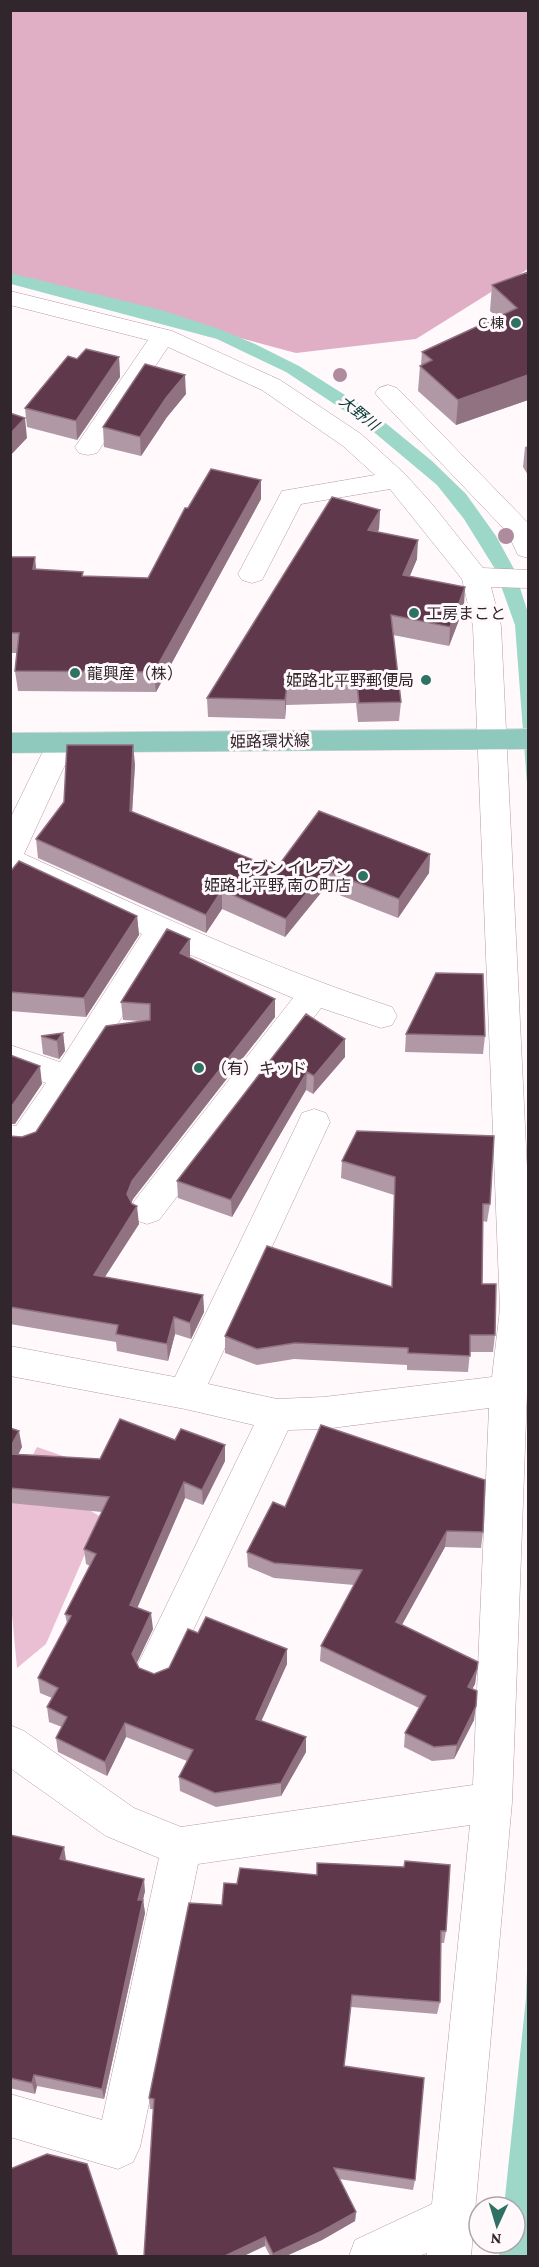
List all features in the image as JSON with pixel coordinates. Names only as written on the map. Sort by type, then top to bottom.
[{"type":"main road","name":"姫路環状線","points":[[10,743],[511,739]]},
{"type":"street","points":[[10,298],[163,336],[271,385],[352,440],[396,480],[423,510],[475,577],[488,626],[511,739],[517,1309],[508,1390],[492,1803],[452,2237],[371,2256]]},
{"type":"street","points":[[88,447],[163,336]]},
{"type":"street","points":[[388,393],[518,528],[528,549]]},
{"type":"street","points":[[252,574],[291,497],[396,480]]},
{"type":"street","points":[[475,577],[528,579]]},
{"type":"street","points":[[10,852],[61,743]]},
{"type":"street","points":[[10,860],[161,930],[314,994],[381,1016]]},
{"type":"street","points":[[10,1138],[24,1140],[68,1078],[161,930]]},
{"type":"street","points":[[147,1209],[314,994]]},
{"type":"street","points":[[10,1057],[68,1078]]},
{"type":"street","points":[[185,1394],[314,1122]]},
{"type":"street","points":[[10,1360],[185,1394],[277,1415],[324,1413],[508,1390]]},
{"type":"street","points":[[155,1668],[277,1415]]},
{"type":"street","points":[[10,1744],[120,1822],[181,1847],[492,1803]]},
{"type":"street","points":[[10,2115],[118,2147],[181,1847]]},
{"type":"shaded area","points":[[10,11],[528,11],[528,269],[416,339],[296,353],[11,276]]},
{"type":"shaded area","points":[[37,1447],[92,1466],[84,1507],[101,1517],[46,1644],[17,1668],[10,1593],[10,1499]]},
{"type":"water","name":"大野川","points":[[10,273],[161,310],[219,329],[255,344],[299,366],[372,412],[432,461],[466,494],[496,536],[514,569],[528,613],[528,797],[515,625],[495,569],[464,519],[437,485],[363,423],[286,372],[217,339],[11,284]]},
{"type":"water","points":[[528,1945],[527,2256],[499,2256],[527,2255],[527,2195],[505,2195],[526,1998]]},
{"type":"building","points":[[528,272],[528,375],[458,400],[420,366],[432,360],[422,352],[517,308],[492,285]]},
{"type":"building","points":[[86,349],[119,357],[76,421],[25,408],[68,356],[77,359]]},
{"type":"building","points":[[145,364],[185,375],[166,398],[140,437],[103,427]]},
{"type":"building","points":[[10,413],[25,418],[10,434]]},
{"type":"building","points":[[211,469],[261,480],[154,672],[15,671],[19,633],[10,633],[10,557],[35,557],[33,569],[83,572],[82,576],[148,578],[185,508],[188,508]]},
{"type":"building","points":[[332,497],[380,510],[368,530],[418,540],[403,575],[465,587],[450,627],[391,615],[401,702],[359,703],[357,684],[287,686],[285,700],[207,698]]},
{"type":"building","points":[[67,745],[133,745],[130,811],[276,869],[319,811],[430,854],[399,899],[325,870],[286,919],[222,890],[206,915],[36,839],[64,802]]},
{"type":"building","points":[[19,861],[137,916],[84,998],[10,992],[10,872]]},
{"type":"building","points":[[167,929],[190,939],[180,953],[275,999],[132,1181],[127,1194],[132,1204],[137,1206],[94,1275],[203,1295],[190,1323],[174,1317],[167,1344],[116,1334],[118,1325],[10,1307],[10,1136],[22,1137],[36,1132],[106,1026],[150,1020],[150,1004],[121,1002]]},
{"type":"building","points":[[436,973],[483,974],[485,1036],[406,1034]]},
{"type":"building","points":[[306,1014],[345,1039],[314,1076],[307,1072],[231,1200],[177,1181]]},
{"type":"building","points":[[63,1033],[57,1041],[41,1036]]},
{"type":"building","points":[[10,1055],[40,1066],[12,1106],[10,1106]]},
{"type":"building","points":[[357,1131],[494,1136],[490,1204],[483,1204],[482,1284],[496,1284],[495,1335],[470,1335],[470,1356],[408,1353],[408,1348],[295,1343],[257,1349],[225,1336],[267,1246],[392,1287],[395,1177],[342,1161]]},
{"type":"building","points":[[120,1419],[175,1440],[181,1429],[225,1445],[202,1490],[184,1482],[130,1605],[151,1613],[132,1654],[139,1668],[154,1674],[169,1668],[188,1629],[198,1633],[206,1617],[287,1649],[256,1719],[306,1737],[281,1783],[215,1793],[179,1777],[193,1750],[125,1723],[105,1762],[56,1738],[67,1717],[47,1707],[58,1688],[38,1678],[71,1616],[65,1614],[96,1554],[84,1549],[109,1497],[10,1488],[10,1454],[100,1459]]},
{"type":"building","points":[[321,1425],[485,1480],[483,1532],[447,1531],[396,1622],[478,1662],[468,1687],[477,1691],[476,1706],[457,1745],[434,1747],[405,1733],[426,1696],[321,1646],[362,1570],[274,1563],[247,1552],[273,1502],[285,1507]]},
{"type":"building","points":[[10,1428],[19,1431],[10,1448]]},
{"type":"building","points":[[10,1835],[64,1847],[60,1859],[144,1879],[138,1900],[143,1900],[102,2089],[34,2075],[32,2083],[10,2078]]},
{"type":"building","points":[[405,1861],[450,1865],[446,1931],[441,1931],[440,2002],[352,1995],[344,2066],[424,2078],[415,2180],[334,2168],[356,2212],[273,2254],[265,2237],[225,2256],[144,2256],[154,2099],[149,2098],[189,1903],[222,1905],[224,1883],[237,1884],[240,1868],[317,1875],[317,1863],[404,1867]]},
{"type":"building","points":[[47,2154],[87,2164],[118,2256],[10,2256],[10,2169]]},
{"type":"place","name":"Ｃ棟","points":[[516,323]]},
{"type":"place","name":"工房まこと","points":[[414,613]]},
{"type":"place","name":"龍興産（株）","points":[[75,673]]},
{"type":"place","name":"姫路北平野郵便局","points":[[426,680]]},
{"type":"place","name":"セブン イレブン 姫路北平野 南の町店","points":[[363,876]]},
{"type":"place","name":"（有）キッド","points":[[199,1068]]}]
